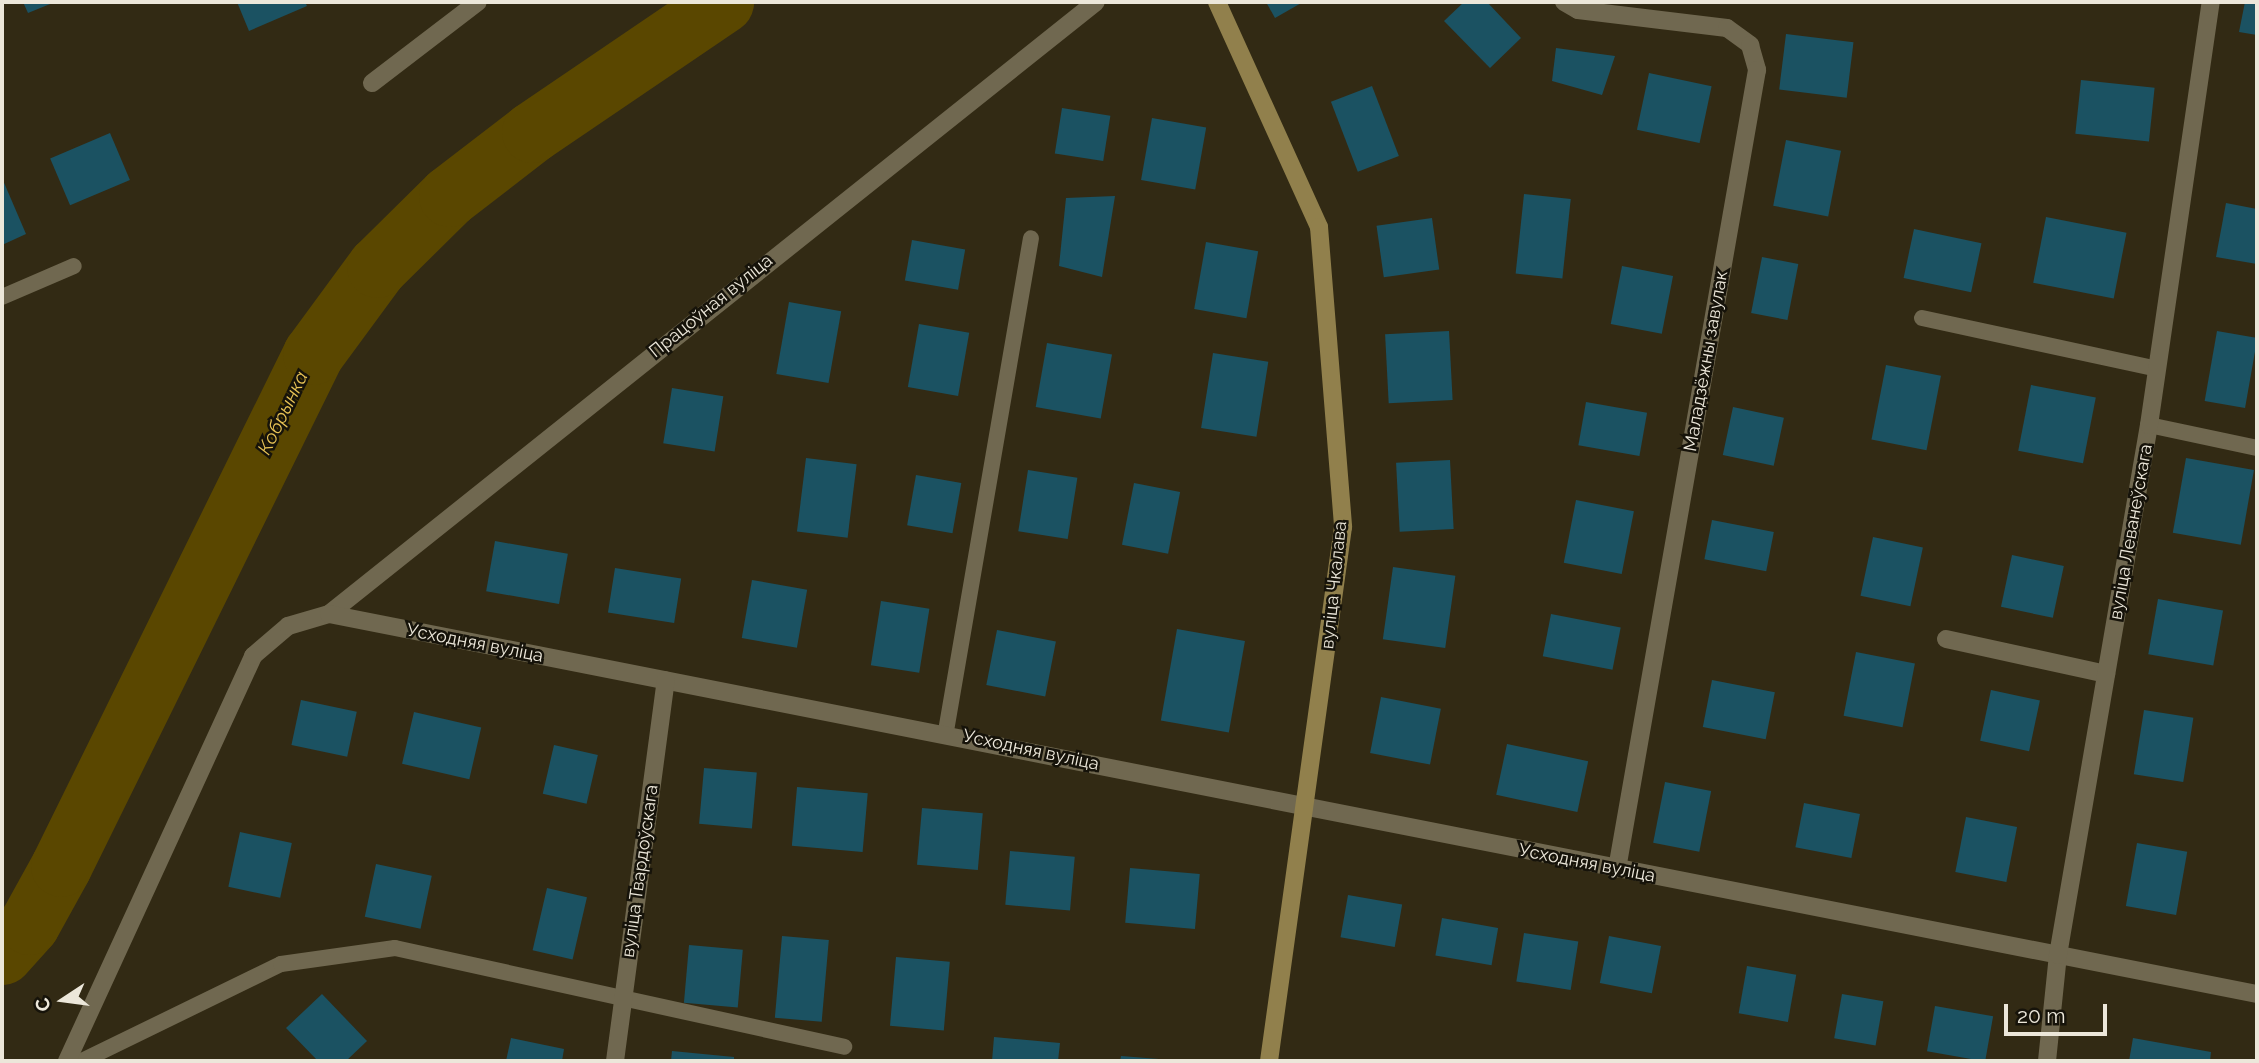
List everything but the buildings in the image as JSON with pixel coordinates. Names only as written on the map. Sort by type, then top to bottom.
[{"type":"main road","name":"вуліца Чкалава","points":[[1217,2],[1320,227],[1343,527],[1269,1061]]},
{"type":"street","points":[[372,83],[478,2]]},
{"type":"street","name":"Працоўная вуліца","points":[[329,614],[1096,2]]},
{"type":"street","name":"Маладзёжны завулак","points":[[1564,2],[1578,10],[1727,28],[1749,45],[1756,70],[1617,869]]},
{"type":"street","name":"вуліца Леванеўскага","points":[[2047,1061],[2058,955],[2149,425],[2211,2]]},
{"type":"street","name":"Усходняя вуліца","points":[[67,1061],[253,656],[288,626],[329,614],[946,731],[1306,808],[2257,994]]},
{"type":"street","points":[[1946,639],[2106,674]]},
{"type":"street","name":"вуліца Твардоўскага","points":[[615,1061],[666,680]]},
{"type":"lane","points":[[946,731],[1031,238]]},
{"type":"lane","points":[[2,297],[74,266]]},
{"type":"lane","points":[[1922,318],[2157,369]]},
{"type":"lane","points":[[2149,425],[2257,448]]},
{"type":"lane","points":[[82,1061],[281,964],[395,948],[623,1000],[844,1046]]},
{"type":"waterway","name":"Кобрынка","points":[[2,954],[29,924],[61,866],[313,354],[377,267],[449,196],[532,132],[723,2]]}]
